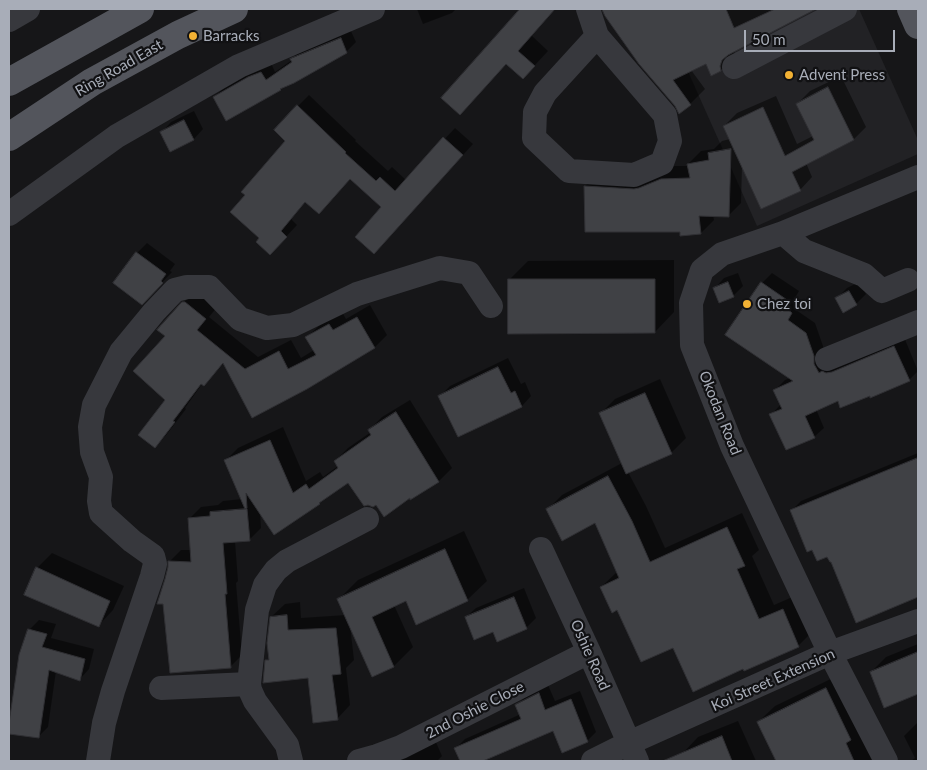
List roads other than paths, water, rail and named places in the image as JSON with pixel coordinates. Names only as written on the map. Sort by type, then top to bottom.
[{"type":"main road","points":[[9,82],[140,9]]},
{"type":"main road","name":"Ring Road East","points":[[9,137],[92,82],[178,35],[234,9]]},
{"type":"main road","points":[[911,9],[918,25]]},
{"type":"street","points":[[9,20],[28,9]]},
{"type":"street","points":[[9,214],[117,136],[239,66],[373,9]]},
{"type":"street","points":[[588,9],[597,36],[665,115],[670,141],[662,163],[634,175],[569,171],[534,138],[534,112],[545,93],[597,36]]},
{"type":"street","points":[[734,67],[845,9]]},
{"type":"street","name":"Okodan Road","points":[[886,761],[830,653],[732,446],[692,345],[692,303],[702,270],[722,254],[783,233],[918,177]]},
{"type":"street","points":[[783,233],[804,251],[864,275],[882,291],[908,280]]},
{"type":"street","points":[[98,761],[104,723],[113,691],[155,564],[153,556],[132,541],[101,513],[99,501],[101,477],[92,452],[90,427],[94,405],[112,368],[121,352],[154,312],[175,290],[187,287],[209,287],[240,319],[267,328],[293,325],[357,294],[440,268],[469,273],[491,306]]},
{"type":"street","points":[[827,359],[918,322]]},
{"type":"street","points":[[291,761],[287,745],[255,701],[250,690],[249,684],[257,610],[270,578],[287,561],[366,519]]},
{"type":"street","name":"Oshie Road","points":[[541,549],[633,752]]},
{"type":"street","name":"Koi Street Extension","points":[[593,761],[633,752],[830,653],[918,621]]},
{"type":"street","name":"2nd Oshie Close","points":[[359,761],[401,747],[589,652]]},
{"type":"street","points":[[161,688],[249,684]]},
{"type":"place","name":"Barracks","points":[[193,36]]},
{"type":"place","name":"Advent Press","points":[[789,75]]},
{"type":"place","name":"Chez toi","points":[[747,304]]}]
